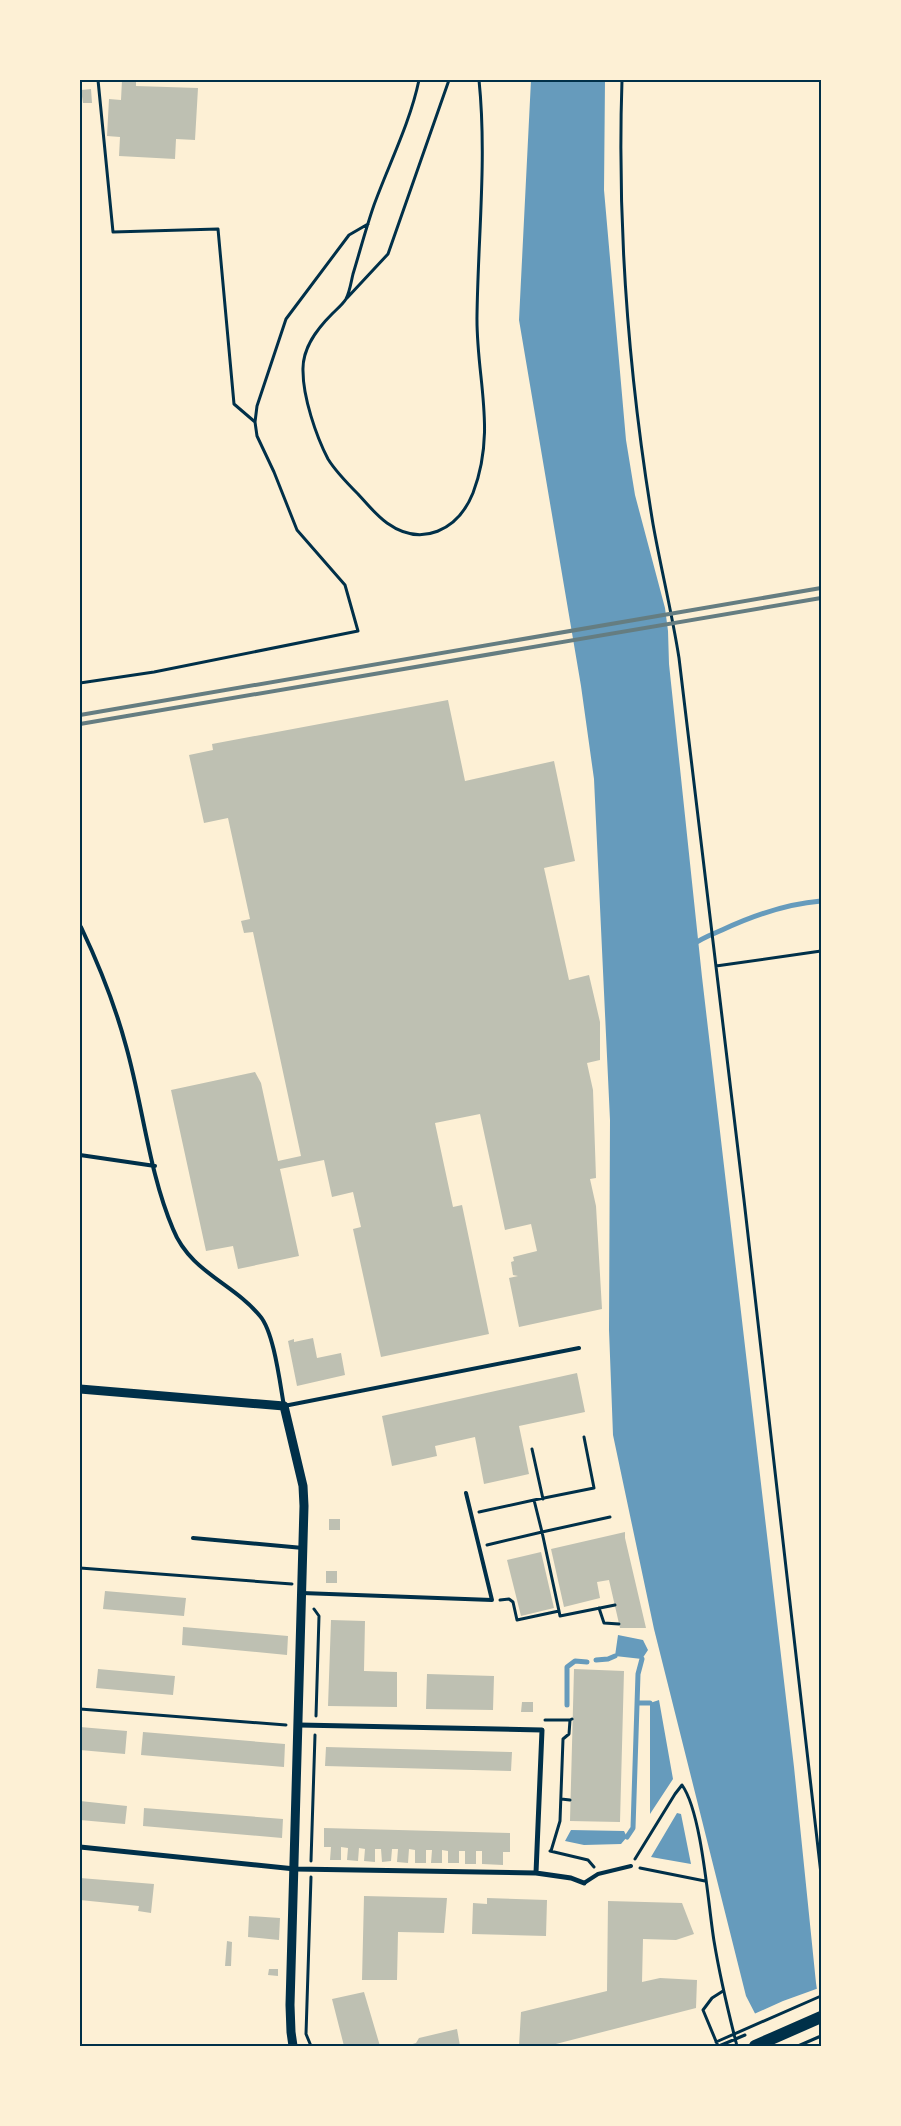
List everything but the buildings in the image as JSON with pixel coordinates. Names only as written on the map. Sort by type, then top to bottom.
[{"type":"main road","points":[[755,2046],[821,2017]]},
{"type":"street","points":[[80,1389],[284,1406],[302,1486],[304,1506],[290,2012],[293,2046]]},
{"type":"street","points":[[299,1725],[542,1730],[536,1873]]},
{"type":"street","points":[[80,1847],[295,1869],[536,1873],[571,1878],[584,1883]]},
{"type":"lane","points":[[81,926],[102,970],[126,1047],[154,1166],[173,1232],[192,1261],[240,1297],[261,1316],[270,1334],[284,1406],[578,1348]]},
{"type":"lane","points":[[80,1155],[154,1166]]},
{"type":"lane","points":[[302,1589],[492,1600],[466,1493]]},
{"type":"lane","points":[[193,1538],[303,1548]]},
{"type":"lane","points":[[584,1883],[598,1874],[631,1866]]},
{"type":"path","points":[[98,80],[113,232],[218,229],[234,404],[255,422]]},
{"type":"path","points":[[346,301],[368,224],[415,99],[419,80]]},
{"type":"path","points":[[449,80],[388,254],[346,301],[324,322],[312,338],[304,355],[302,372],[314,428],[330,461],[345,482],[388,524],[405,532],[419,535],[434,534],[448,527],[463,513],[473,492],[484,452],[486,421],[477,319],[483,120],[479,80]]},
{"type":"path","points":[[622,80],[621,190],[634,380],[654,525],[676,642],[712,927],[713,950],[821,1874]]},
{"type":"path","points":[[80,683],[154,672],[358,631],[345,585],[297,530],[274,472],[257,436],[255,422],[257,406],[286,319],[349,235],[368,224]]},
{"type":"path","points":[[716,966],[821,951]]},
{"type":"path","points":[[478,1513],[594,1488],[584,1437]]},
{"type":"path","points":[[532,1449],[543,1499]]},
{"type":"path","points":[[534,1500],[560,1616],[615,1605]]},
{"type":"path","points":[[485,1545],[610,1517]]},
{"type":"path","points":[[80,1568],[302,1589]]},
{"type":"path","points":[[513,1602],[517,1620],[559,1611]]},
{"type":"path","points":[[599,1608],[602,1622],[619,1624]]},
{"type":"path","points":[[310,2046],[306,2034],[318,1616]]},
{"type":"path","points":[[80,1709],[299,1725]]},
{"type":"path","points":[[542,1720],[571,1720],[570,1732],[563,1739],[560,1821],[551,1851]]},
{"type":"path","points":[[705,1881],[631,1866],[675,1794],[682,1786],[688,1794],[701,1845],[723,1990],[737,2046]]},
{"type":"path","points":[[561,1799],[570,1800]]},
{"type":"path","points":[[537,1850],[551,1851],[588,1860],[592,1863],[598,1874]]},
{"type":"path","points":[[718,2046],[703,2010],[712,1998],[723,1990]]},
{"type":"path","points":[[716,2042],[821,1996]]},
{"type":"path","points":[[798,2046],[821,2036]]},
{"type":"water","points":[[531,80],[605,80],[604,190],[626,440],[635,495],[665,608],[668,631],[669,664],[702,977],[794,1767],[821,2016],[821,2046],[747,2046],[765,2033],[746,1996],[654,1629],[613,1435],[609,1330],[610,1120],[594,779],[581,686],[519,320]]},
{"type":"water","points":[[618,1635],[643,1640],[648,1650],[642,1659],[615,1656]]},
{"type":"water","points":[[659,1700],[673,1779],[650,1814],[650,1703]]},
{"type":"water","points":[[677,1813],[681,1814],[691,1864],[651,1857]]},
{"type":"water","points":[[571,1830],[624,1831],[627,1837],[621,1844],[584,1845],[565,1841]]},
{"type":"pier","points":[[819,1988],[821,2044],[816,2046],[744,2046],[745,2041],[762,2032],[754,2014]]},
{"type":"waterway","points":[[694,944],[708,936],[758,915],[808,902],[821,901]]},
{"type":"waterway","points":[[596,1660],[615,1656]]},
{"type":"waterway","points":[[627,1837],[633,1828],[638,1674],[642,1659]]},
{"type":"waterway","points":[[567,1705],[567,1667],[575,1661],[587,1662]]},
{"type":"waterway","points":[[638,1703],[650,1703]]},
{"type":"railway","points":[[80,715],[821,588]]},
{"type":"railway","points":[[80,724],[821,598]]}]
